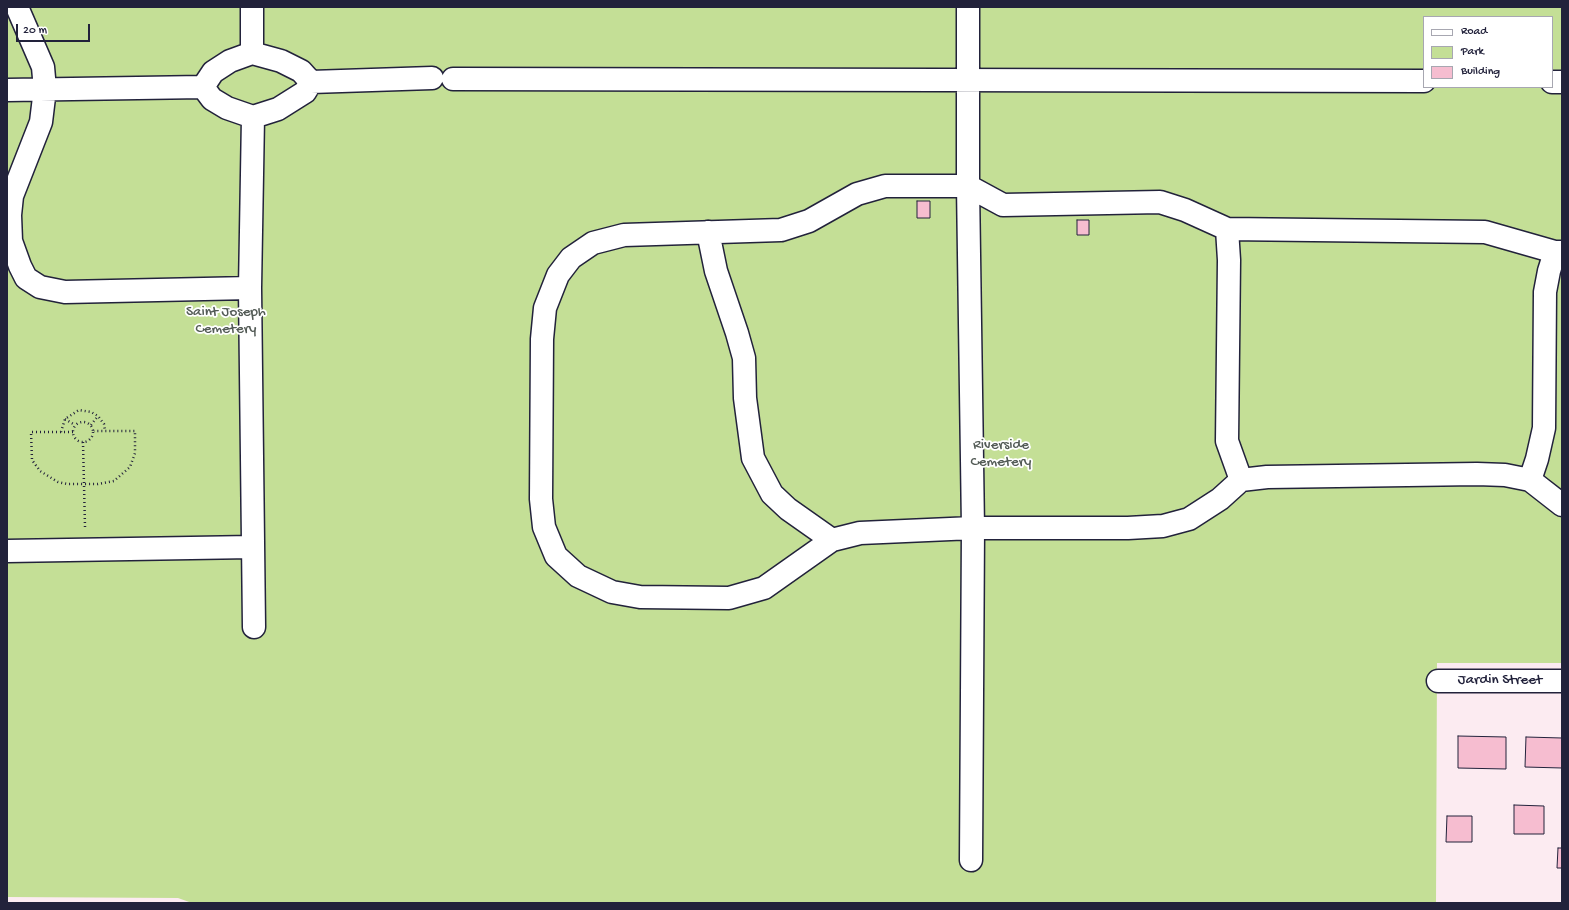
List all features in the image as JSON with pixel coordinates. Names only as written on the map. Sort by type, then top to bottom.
[{"type":"street","points":[[17,7],[43,66],[45,89],[41,122],[12,196],[10,215],[11,241],[26,278],[40,287],[65,292],[250,288]]},
{"type":"street","points":[[252,7],[252,53]]},
{"type":"street","points":[[968,7],[968,186],[973,528],[971,860]]},
{"type":"street","points":[[203,87],[214,72],[230,61],[252,53],[280,61],[301,71],[311,82],[443,78],[1423,82]]},
{"type":"street","points":[[203,87],[212,99],[227,108],[253,117],[278,109],[305,92],[311,82]]},
{"type":"street","points":[[7,90],[203,87]]},
{"type":"street","points":[[253,117],[250,288],[254,627]]},
{"type":"street","points":[[1530,480],[1537,459],[1544,428],[1545,292],[1549,271],[1558,252],[1485,232],[1227,229],[1185,210],[1160,202],[1003,205],[968,186],[885,186],[857,194],[809,221],[781,230],[624,235],[593,243],[571,258],[558,275],[545,308],[542,339],[541,499],[544,527],[556,556],[578,576],[612,592],[640,597],[729,598],[764,588],[832,540],[860,533],[973,528],[1128,528],[1163,526],[1189,519],[1220,499],[1241,480],[1267,477],[1477,474],[1505,475],[1530,480],[1562,505]]},
{"type":"street","points":[[1227,229],[1229,260],[1227,441],[1241,480]]},
{"type":"street","points":[[708,232],[716,270],[744,358],[745,398],[753,458],[772,494],[788,509],[832,540]]},
{"type":"street","points":[[7,551],[252,546]]},
{"type":"street","name":"Jardin Street","points":[[1438,681],[1562,681]]},
{"type":"path","points":[[61,432],[65,419],[79,410],[91,412],[98,416],[104,424],[105,431]]},
{"type":"path","points":[[91,425],[98,416]]},
{"type":"path","points":[[65,419],[75,425]]},
{"type":"path","points":[[85,422],[91,425],[94,431],[92,438],[83,442],[75,438],[73,432],[75,425],[85,422]]},
{"type":"path","points":[[73,432],[31,432],[32,460],[40,471],[58,482],[67,484],[98,484],[114,481],[130,467],[135,453],[135,431],[94,431]]},
{"type":"path","points":[[83,442],[86,549]]},
{"type":"green space","name":"Riverside Cemetery","points":[[7,7],[1562,7],[1562,663],[1437,663],[1436,903],[192,903],[178,898],[7,897]]},
{"type":"building","points":[[917,201],[930,201],[930,218],[917,218]]},
{"type":"building","points":[[1077,220],[1089,220],[1089,235],[1077,235]]},
{"type":"building","points":[[1458,736],[1506,737],[1506,769],[1458,768]]},
{"type":"building","points":[[1526,737],[1562,738],[1562,768],[1525,767]]},
{"type":"building","points":[[1514,805],[1544,806],[1544,834],[1514,834]]},
{"type":"building","points":[[1447,816],[1472,816],[1472,842],[1446,842]]},
{"type":"building","points":[[1558,848],[1562,848],[1562,868],[1557,868]]},
{"type":"park label","name":"Saint Joseph Cemetery","points":[[226,322]]}]
